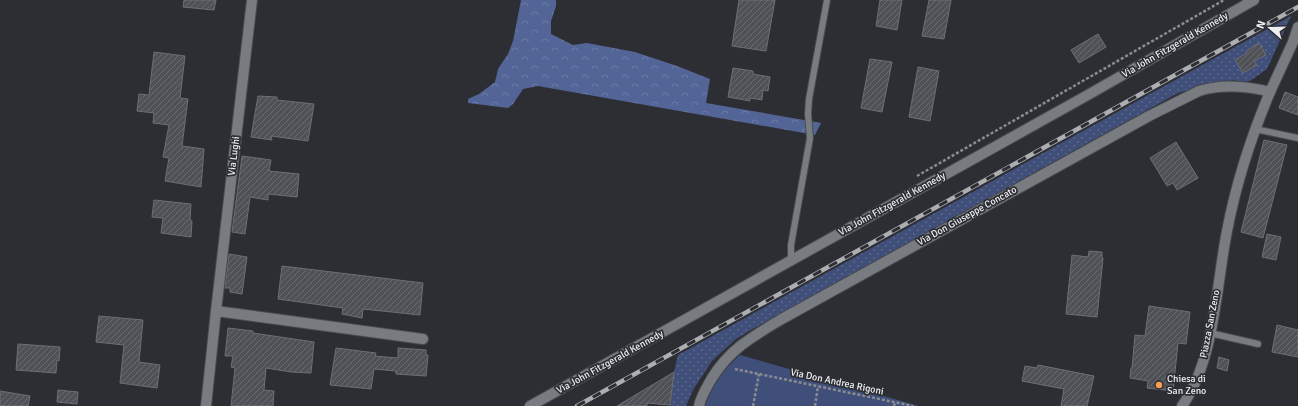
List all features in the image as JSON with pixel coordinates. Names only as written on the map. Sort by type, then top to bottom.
[{"type":"street","name":"Via Lughi","points":[[206,406],[252,0]]},
{"type":"street","name":"Via John Fitzgerald Kennedy","points":[[530,406],[1086,96],[1254,0]]},
{"type":"street","points":[[1255,129],[1270,92],[1295,40],[1298,27]]},
{"type":"street","name":"Via Don Giuseppe Concato","points":[[699,406],[704,392],[718,369],[736,349],[756,334],[1149,116],[1206,89],[1221,87],[1245,88],[1270,92]]},
{"type":"street","name":"Piazza San Zeno","points":[[1182,406],[1197,376],[1210,333],[1221,262],[1233,203],[1255,129]]},
{"type":"street","points":[[216,312],[423,339]]},
{"type":"lane","points":[[791,261],[790,245],[810,138],[808,114],[809,99],[827,0]]},
{"type":"lane","points":[[1255,129],[1298,138]]},
{"type":"lane","points":[[1210,333],[1258,344]]},
{"type":"path","points":[[908,195],[914,179],[919,174],[1224,0]]},
{"type":"path","name":"Via Don Andrea Rigoni","points":[[735,369],[913,406]]},
{"type":"path","points":[[753,406],[759,374]]},
{"type":"path","points":[[815,406],[818,386]]},
{"type":"path","points":[[894,406],[895,402]]},
{"type":"shaded area","points":[[1291,16],[1267,69],[1250,81],[1246,82],[1231,80],[1230,83],[1205,84],[1176,94],[749,331],[736,339],[712,361],[693,390],[686,406],[670,406],[674,372],[678,355]]},
{"type":"shaded area","points":[[740,355],[919,406],[705,406],[719,378]]},
{"type":"green space","points":[[521,0],[556,0],[556,6],[551,21],[551,34],[573,45],[587,43],[635,52],[710,79],[706,103],[821,123],[815,135],[538,86],[523,89],[513,104],[508,108],[468,103],[468,99],[479,94],[495,82],[498,69],[508,54],[513,41]]},
{"type":"building","points":[[184,0],[216,0],[214,10],[183,7]]},
{"type":"building","points":[[739,0],[775,0],[766,51],[732,46]]},
{"type":"building","points":[[880,0],[902,0],[897,30],[876,26]]},
{"type":"building","points":[[929,0],[951,0],[944,39],[922,36]]},
{"type":"building","points":[[1098,34],[1106,47],[1079,63],[1071,50]]},
{"type":"building","points":[[1259,43],[1266,55],[1254,61],[1257,65],[1243,73],[1235,60],[1247,53],[1246,51]]},
{"type":"building","points":[[154,52],[185,56],[180,98],[188,99],[182,146],[204,149],[201,187],[165,181],[169,158],[163,157],[169,125],[153,123],[154,113],[137,111],[139,94],[149,95]]},
{"type":"building","points":[[870,59],[892,62],[882,112],[861,108]]},
{"type":"building","points":[[918,67],[939,71],[930,121],[909,117]]},
{"type":"building","points":[[733,68],[753,71],[753,74],[770,77],[768,91],[763,90],[762,100],[750,98],[750,101],[728,97]]},
{"type":"building","points":[[1285,92],[1298,97],[1298,115],[1279,108]]},
{"type":"building","points":[[258,96],[277,97],[277,100],[314,104],[308,141],[271,136],[272,140],[251,137]]},
{"type":"building","points":[[1264,140],[1287,145],[1263,238],[1241,232]]},
{"type":"building","points":[[1176,142],[1198,178],[1177,190],[1173,183],[1167,186],[1150,158]]},
{"type":"building","points":[[242,156],[271,160],[269,171],[299,174],[297,197],[268,194],[268,200],[250,197],[245,234],[232,232]]},
{"type":"building","points":[[154,200],[191,204],[191,237],[161,233],[163,218],[152,217]]},
{"type":"building","points":[[1267,234],[1281,237],[1276,260],[1262,257]]},
{"type":"building","points":[[1089,251],[1102,252],[1103,258],[1097,317],[1066,314],[1072,255],[1088,257]]},
{"type":"building","points":[[229,254],[247,257],[242,294],[230,292],[230,288],[225,288]]},
{"type":"building","points":[[282,266],[423,283],[420,315],[363,309],[362,318],[342,314],[343,308],[278,299]]},
{"type":"building","points":[[1149,306],[1190,312],[1186,344],[1178,343],[1173,391],[1147,388],[1148,381],[1130,378],[1135,335],[1145,336]]},
{"type":"building","points":[[99,316],[143,320],[139,362],[160,365],[157,388],[120,383],[124,345],[96,342]]},
{"type":"building","points":[[1277,325],[1298,330],[1298,357],[1272,352]]},
{"type":"building","points":[[228,328],[314,342],[311,373],[291,372],[266,368],[264,390],[274,391],[273,406],[231,406],[235,368],[231,367],[233,356],[225,356]]},
{"type":"building","points":[[18,344],[60,347],[56,373],[16,370]]},
{"type":"building","points":[[336,348],[376,353],[375,356],[398,358],[398,348],[426,350],[426,355],[428,355],[426,376],[396,374],[396,371],[374,369],[371,389],[330,385]]},
{"type":"building","points":[[1219,357],[1229,360],[1227,371],[1217,368]]},
{"type":"building","points":[[1038,365],[1094,376],[1087,406],[1061,406],[1064,389],[1022,381],[1025,366],[1037,368]]},
{"type":"building","points":[[674,372],[670,405],[647,403],[647,406],[617,406]]},
{"type":"building","points":[[58,390],[78,392],[77,404],[57,402]]},
{"type":"building","points":[[0,391],[30,396],[28,406],[0,406]]},
{"type":"railway","points":[[577,406],[1298,7]]},
{"type":"place","name":"Chiesa di San Zeno","points":[[1159,385]]}]
